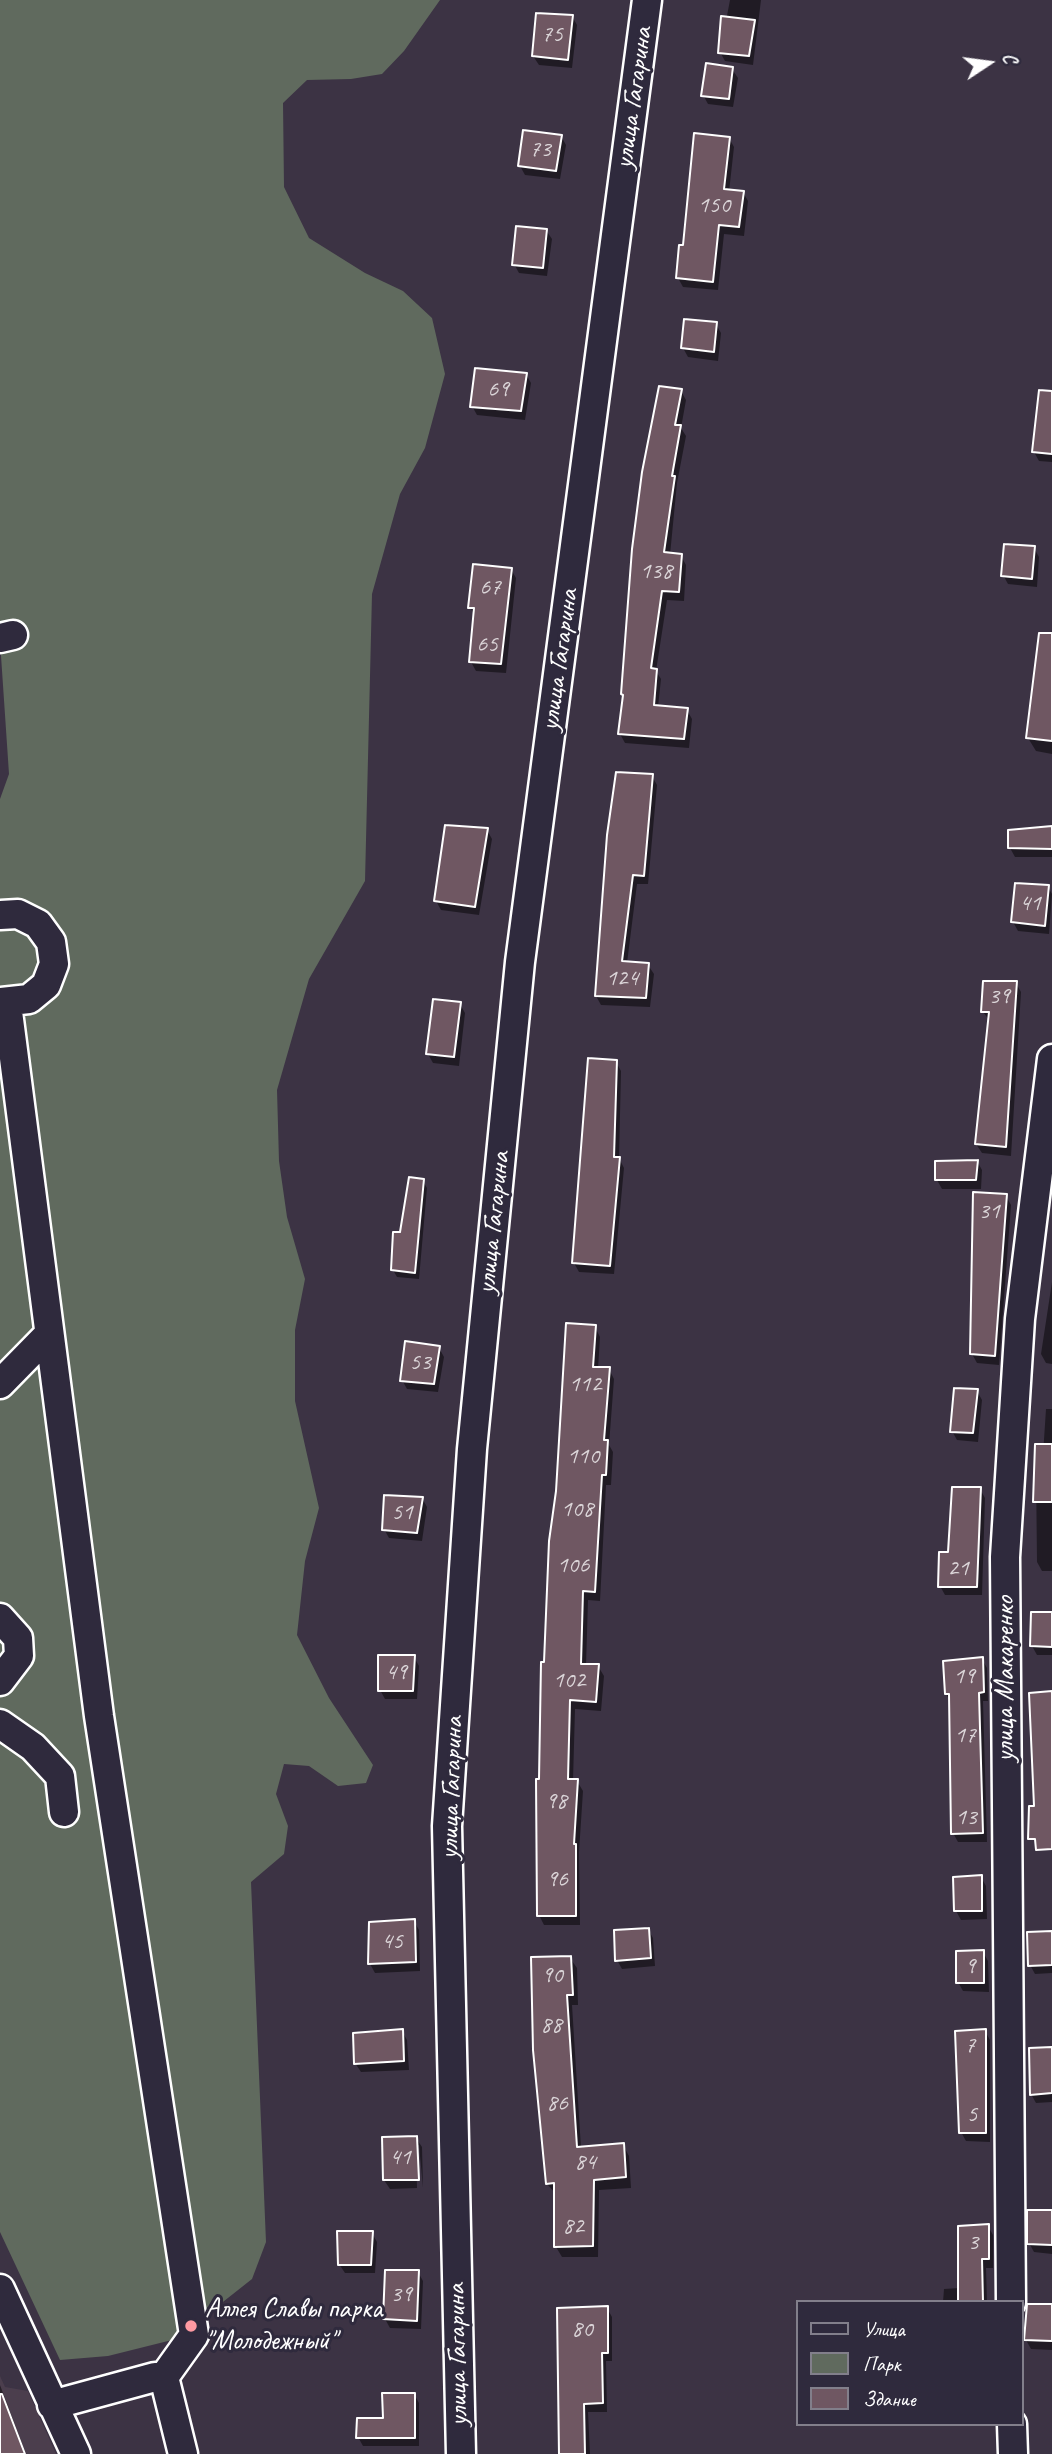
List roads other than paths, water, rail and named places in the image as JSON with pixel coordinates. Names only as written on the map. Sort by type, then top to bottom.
[{"type":"street","name":"улица Гагарина","points":[[461,2454],[447,1826],[472,1449],[520,962],[647,0]]},
{"type":"street","points":[[0,915],[18,914],[38,924],[51,942],[54,964],[46,985],[29,999],[4,1003],[99,1716],[194,2335],[164,2377],[183,2454]]},
{"type":"street","name":"улица Макаренко","points":[[1012,2300],[1005,1558],[1020,1319],[1042,1208],[1052,1059]]},
{"type":"street","points":[[0,1384],[49,1334]]},
{"type":"street","points":[[0,1618],[18,1637],[19,1656],[0,1681]]},
{"type":"street","points":[[0,1724],[52,1765],[60,1776],[64,1812]]},
{"type":"street","points":[[0,2289],[76,2454]]},
{"type":"street","points":[[52,2405],[155,2376],[164,2377]]},
{"type":"street","points":[[1012,2426],[1013,2454]]},
{"type":"place","name":"Аллея Славы парка \"Молодежный\"","points":[[191,2326]]}]
